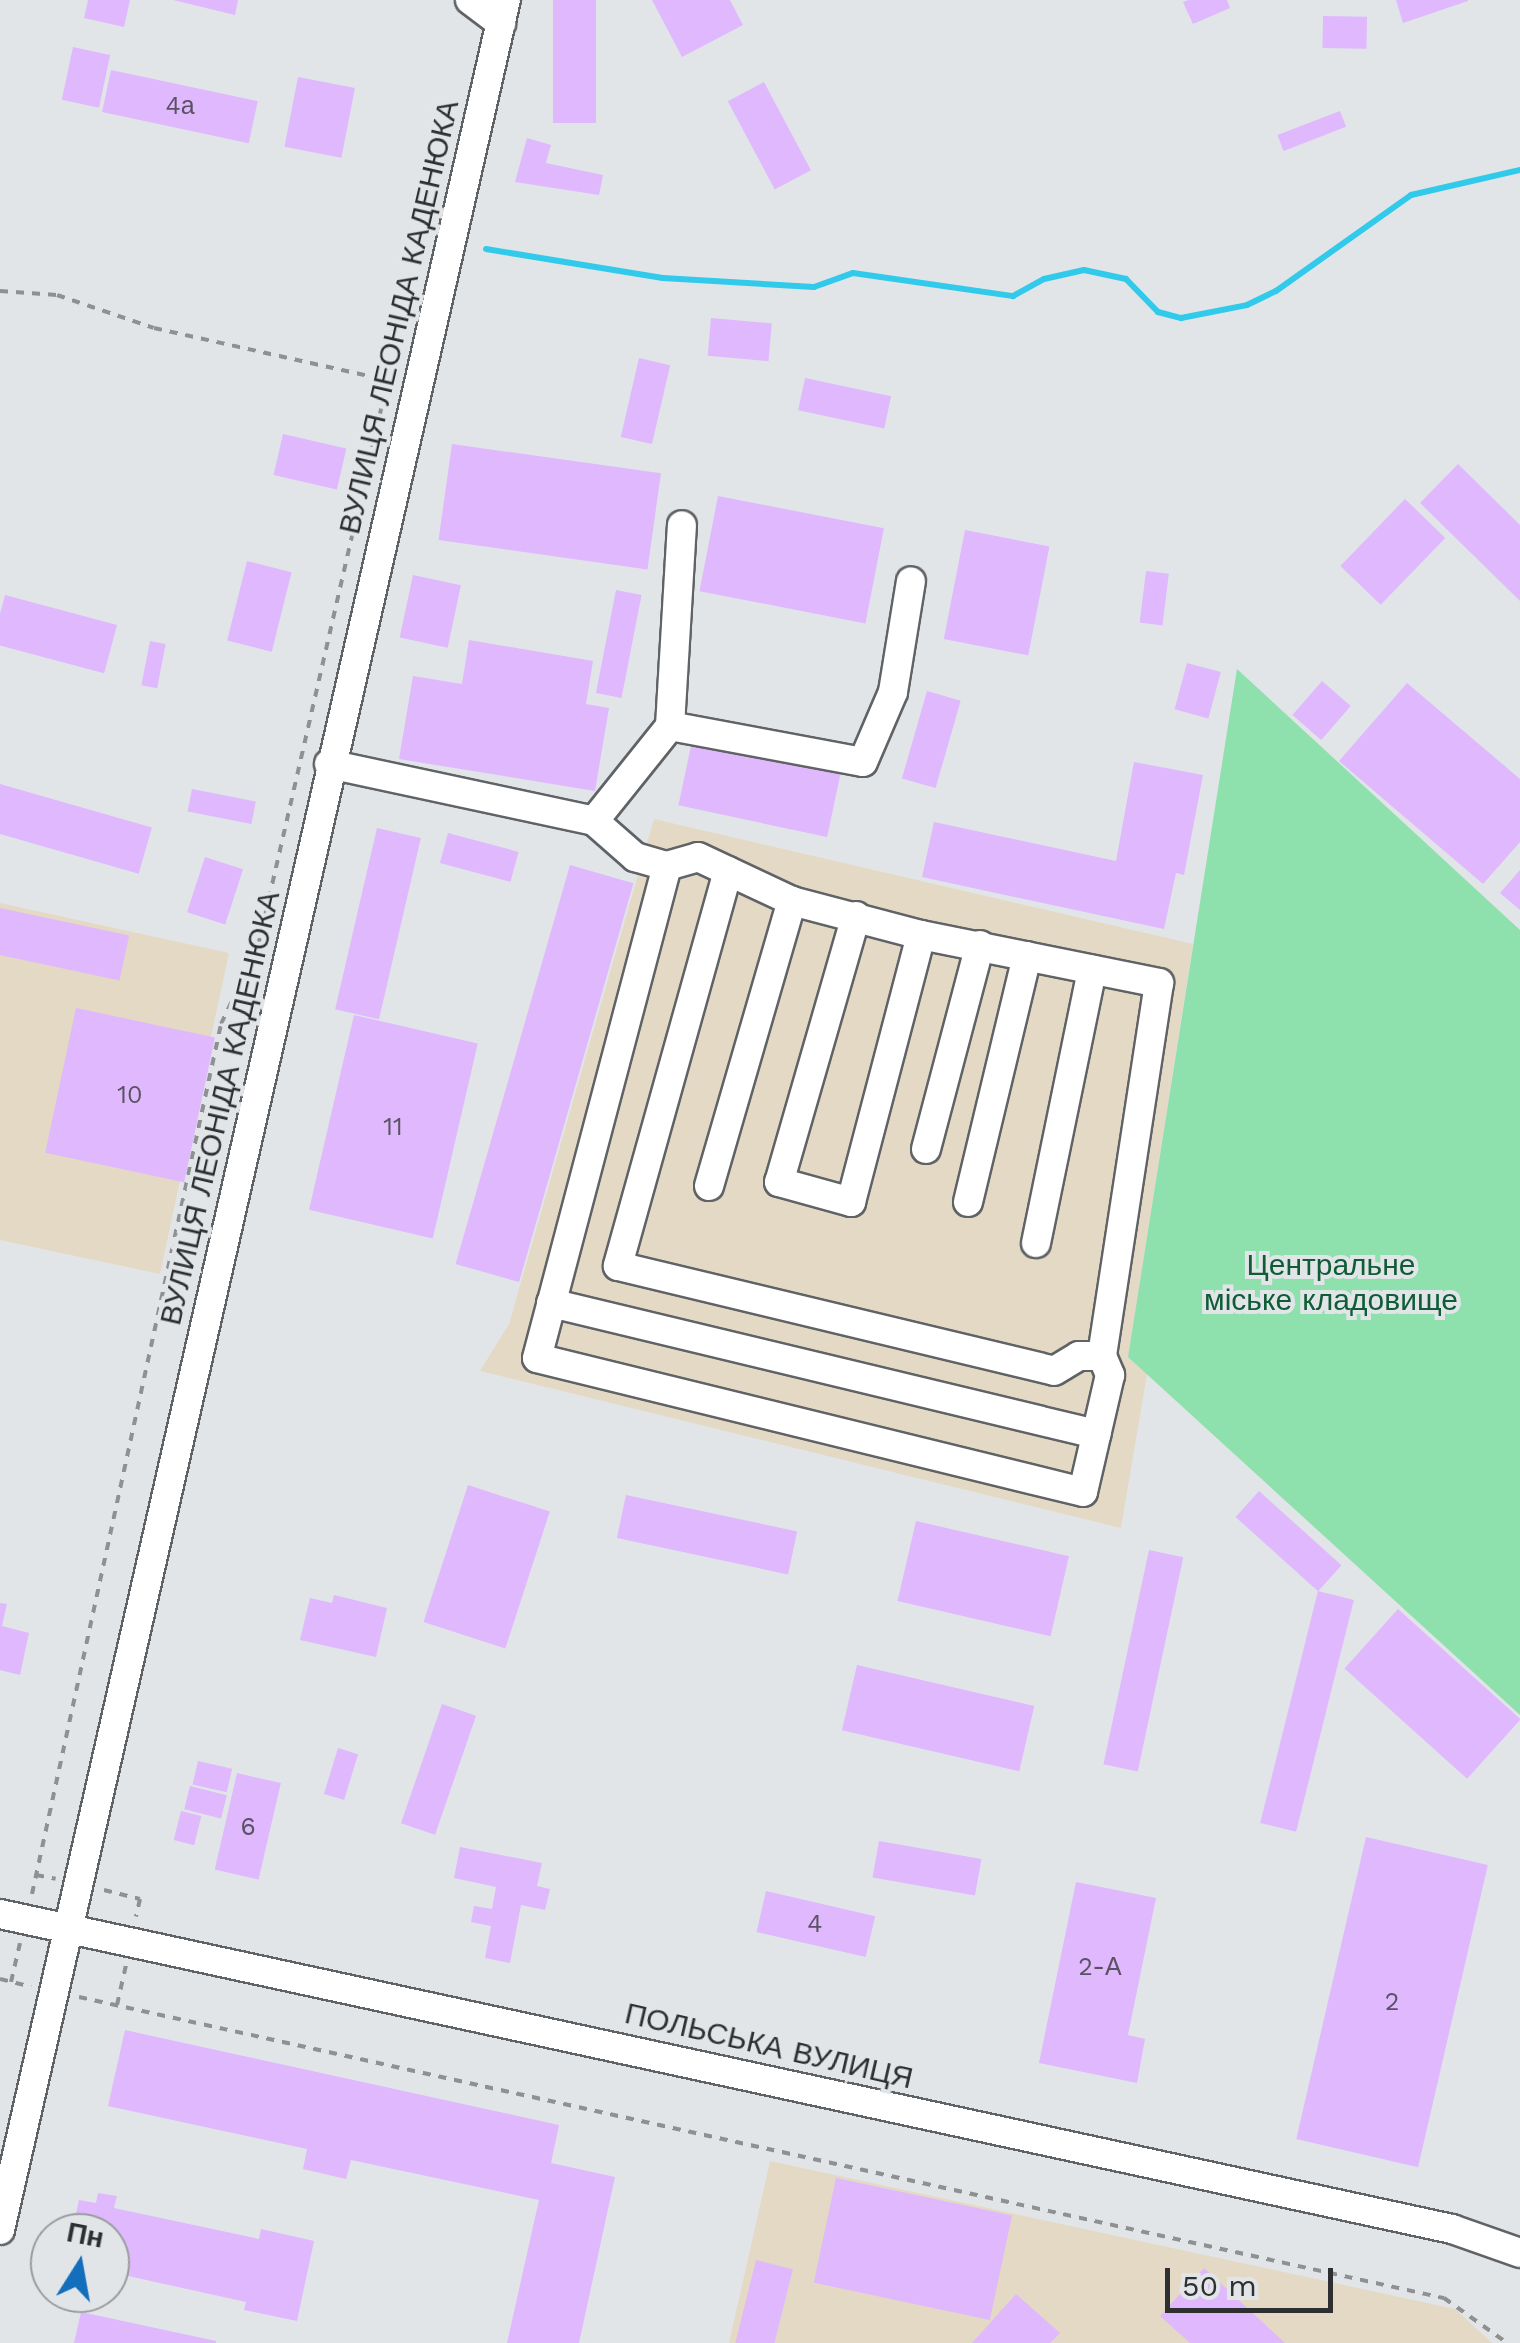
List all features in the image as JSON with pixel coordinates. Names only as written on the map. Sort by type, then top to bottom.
[{"type":"street","points":[[470,0],[503,11]]},
{"type":"street","name":"ВУЛИЦЯ ЛЕОНІДА КАДЕНЮКА","points":[[0,2230],[329,764],[503,11]]},
{"type":"street","points":[[594,821],[670,726],[682,525]]},
{"type":"street","points":[[670,726],[863,762],[892,692],[911,581]]},
{"type":"street","points":[[329,764],[594,821],[635,858],[668,866],[698,858],[792,900],[921,935],[1158,983],[1102,1356],[1110,1376],[1083,1492],[536,1358],[668,866]]},
{"type":"street","points":[[728,871],[618,1266],[1054,1371],[1080,1356],[1102,1356]]},
{"type":"street","points":[[709,1186],[792,900]]},
{"type":"street","points":[[856,916],[780,1182],[850,1202],[921,935]]},
{"type":"street","points":[[926,1149],[980,945]]},
{"type":"street","points":[[968,1202],[1027,956]]},
{"type":"street","points":[[1036,1243],[1092,970]]},
{"type":"street","points":[[551,1303],[1096,1434]]},
{"type":"street","name":"ПОЛЬСЬКА ВУЛИЦЯ","points":[[13,1917],[1452,2229],[1520,2254]]},
{"type":"path","points":[[0,291],[58,295],[154,328],[368,376]]},
{"type":"path","points":[[11,1982],[13,1917],[221,1024],[258,946],[387,382]]},
{"type":"path","points":[[0,1979],[1444,2298],[1507,2343]]},
{"type":"shaded area","points":[[654,819],[1193,944],[1128,1357],[1147,1374],[1121,1528],[480,1371],[509,1324]]},
{"type":"shaded area","points":[[0,903],[229,953],[160,1274],[0,1240]]},
{"type":"shaded area","points":[[770,2161],[1455,2309],[1492,2343],[729,2343]]},
{"type":"green space","name":"Центральне міське кладовище","points":[[1237,669],[1520,930],[1520,1715],[1128,1357]]},
{"type":"building","points":[[88,0],[130,0],[124,27],[84,18]]},
{"type":"building","points":[[173,0],[238,0],[235,15]]},
{"type":"building","points":[[553,0],[596,0],[596,123],[553,123]]},
{"type":"building","points":[[652,0],[730,0],[743,25],[682,57]]},
{"type":"building","points":[[1227,0],[1230,8],[1193,24],[1183,2]]},
{"type":"building","points":[[1396,0],[1468,0],[1468,1],[1403,23]]},
{"type":"building","points":[[1323,16],[1367,17],[1366,49],[1322,48]]},
{"type":"building","points":[[73,47],[110,55],[99,108],[62,100]]},
{"type":"building","points":[[111,70],[258,101],[249,143],[102,112]]},
{"type":"building","points":[[298,77],[355,88],[341,158],[284,147]]},
{"type":"building","points":[[764,82],[811,170],[775,190],[728,101]]},
{"type":"building","points":[[1340,111],[1346,127],[1284,151],[1277,135]]},
{"type":"building","points":[[527,138],[551,145],[546,163],[603,175],[599,195],[515,182]]},
{"type":"building","points":[[711,318],[772,323],[768,361],[708,356]]},
{"type":"building","points":[[639,358],[670,365],[652,444],[621,437]]},
{"type":"building","points":[[805,378],[891,396],[884,429],[798,410]]},
{"type":"building","points":[[283,434],[346,449],[337,490],[274,475]]},
{"type":"building","points":[[452,444],[661,473],[647,569],[439,540]]},
{"type":"building","points":[[1458,464],[1520,525],[1520,601],[1420,503]]},
{"type":"building","points":[[718,496],[884,528],[865,623],[699,591]]},
{"type":"building","points":[[1405,499],[1445,538],[1381,605],[1340,566]]},
{"type":"building","points":[[965,530],[1049,546],[1028,655],[944,639]]},
{"type":"building","points":[[247,561],[292,572],[272,652],[227,641]]},
{"type":"building","points":[[1146,571],[1169,574],[1162,625],[1140,623]]},
{"type":"building","points":[[413,575],[461,585],[448,648],[400,638]]},
{"type":"building","points":[[616,590],[642,595],[621,698],[596,693]]},
{"type":"building","points":[[5,595],[117,625],[104,673],[0,645],[0,614]]},
{"type":"building","points":[[469,640],[593,661],[586,704],[609,708],[595,791],[399,759],[413,676],[462,684]]},
{"type":"building","points":[[150,641],[166,644],[157,688],[141,685]]},
{"type":"building","points":[[1187,663],[1221,672],[1208,718],[1175,709]]},
{"type":"building","points":[[1322,681],[1351,706],[1321,740],[1292,715]]},
{"type":"building","points":[[1407,683],[1520,779],[1520,842],[1483,884],[1339,761]]},
{"type":"building","points":[[927,691],[961,701],[936,788],[902,778]]},
{"type":"building","points":[[694,732],[843,764],[827,837],[678,805]]},
{"type":"building","points":[[1134,762],[1203,775],[1184,875],[1176,873],[1164,929],[922,877],[934,822],[1116,861]]},
{"type":"building","points":[[0,784],[152,828],[139,874],[0,834]]},
{"type":"building","points":[[192,789],[256,801],[251,824],[188,812]]},
{"type":"building","points":[[377,828],[421,838],[379,1019],[335,1009]]},
{"type":"building","points":[[448,833],[519,852],[510,882],[440,863]]},
{"type":"building","points":[[205,857],[243,869],[225,925],[187,912]]},
{"type":"building","points":[[570,865],[633,883],[519,1282],[456,1264]]},
{"type":"building","points":[[1520,870],[1520,910],[1500,893]]},
{"type":"building","points":[[0,908],[129,935],[120,980],[0,955]]},
{"type":"building","points":[[76,1008],[215,1038],[184,1182],[45,1153]]},
{"type":"building","points":[[354,1015],[478,1044],[433,1238],[309,1210]]},
{"type":"building","points":[[468,1485],[550,1512],[505,1649],[424,1622]]},
{"type":"building","points":[[1259,1491],[1341,1565],[1318,1591],[1236,1517]]},
{"type":"building","points":[[626,1495],[797,1531],[788,1574],[617,1538]]},
{"type":"building","points":[[916,1521],[1069,1556],[1051,1636],[898,1601]]},
{"type":"building","points":[[1149,1550],[1183,1557],[1138,1771],[1103,1764]]},
{"type":"building","points":[[1318,1591],[1354,1600],[1296,1832],[1260,1823]]},
{"type":"building","points":[[334,1595],[387,1608],[376,1657],[300,1640],[310,1598],[332,1603]]},
{"type":"building","points":[[0,1603],[7,1604],[2,1626],[29,1633],[20,1675],[0,1670]]},
{"type":"building","points":[[1398,1609],[1520,1719],[1467,1779],[1344,1668]]},
{"type":"building","points":[[857,1665],[1034,1706],[1019,1771],[842,1730]]},
{"type":"building","points":[[442,1704],[476,1716],[435,1835],[401,1823]]},
{"type":"building","points":[[338,1748],[358,1754],[344,1800],[324,1794]]},
{"type":"building","points":[[198,1761],[232,1769],[227,1792],[193,1784]]},
{"type":"building","points":[[237,1773],[281,1783],[259,1880],[215,1869]]},
{"type":"building","points":[[190,1786],[227,1795],[221,1818],[184,1809]]},
{"type":"building","points":[[181,1811],[201,1816],[194,1845],[174,1840]]},
{"type":"building","points":[[1366,1837],[1488,1865],[1418,2167],[1296,2139]]},
{"type":"building","points":[[879,1841],[981,1859],[975,1895],[873,1877]]},
{"type":"building","points":[[460,1847],[542,1863],[537,1886],[550,1889],[545,1910],[521,1905],[510,1963],[485,1958],[491,1926],[471,1922],[474,1906],[492,1909],[496,1887],[454,1878]]},
{"type":"building","points":[[1076,1882],[1156,1898],[1128,2035],[1145,2039],[1137,2083],[1039,2063]]},
{"type":"building","points":[[766,1891],[875,1916],[866,1957],[757,1932]]},
{"type":"building","points":[[125,2030],[559,2125],[551,2163],[615,2177],[579,2343],[507,2343],[539,2200],[351,2160],[346,2179],[303,2169],[307,2149],[108,2106]]},
{"type":"building","points":[[836,2178],[1012,2215],[990,2320],[814,2283]]},
{"type":"building","points":[[98,2193],[117,2196],[114,2208],[259,2239],[261,2229],[314,2241],[297,2321],[244,2310],[246,2302],[130,2276],[130,2213],[76,2213],[79,2200],[96,2203]]},
{"type":"building","points":[[756,2260],[793,2269],[774,2343],[735,2342]]},
{"type":"building","points":[[1204,2268],[1285,2343],[1190,2343],[1160,2316]]},
{"type":"building","points":[[1016,2294],[1060,2333],[1050,2343],[972,2343]]},
{"type":"building","points":[[81,2313],[216,2341],[216,2343],[74,2343]]},
{"type":"waterway","points":[[486,249],[663,278],[814,287],[853,273],[1013,296],[1044,279],[1084,270],[1126,279],[1158,312],[1181,318],[1247,305],[1276,291],[1411,195],[1520,170]]}]
